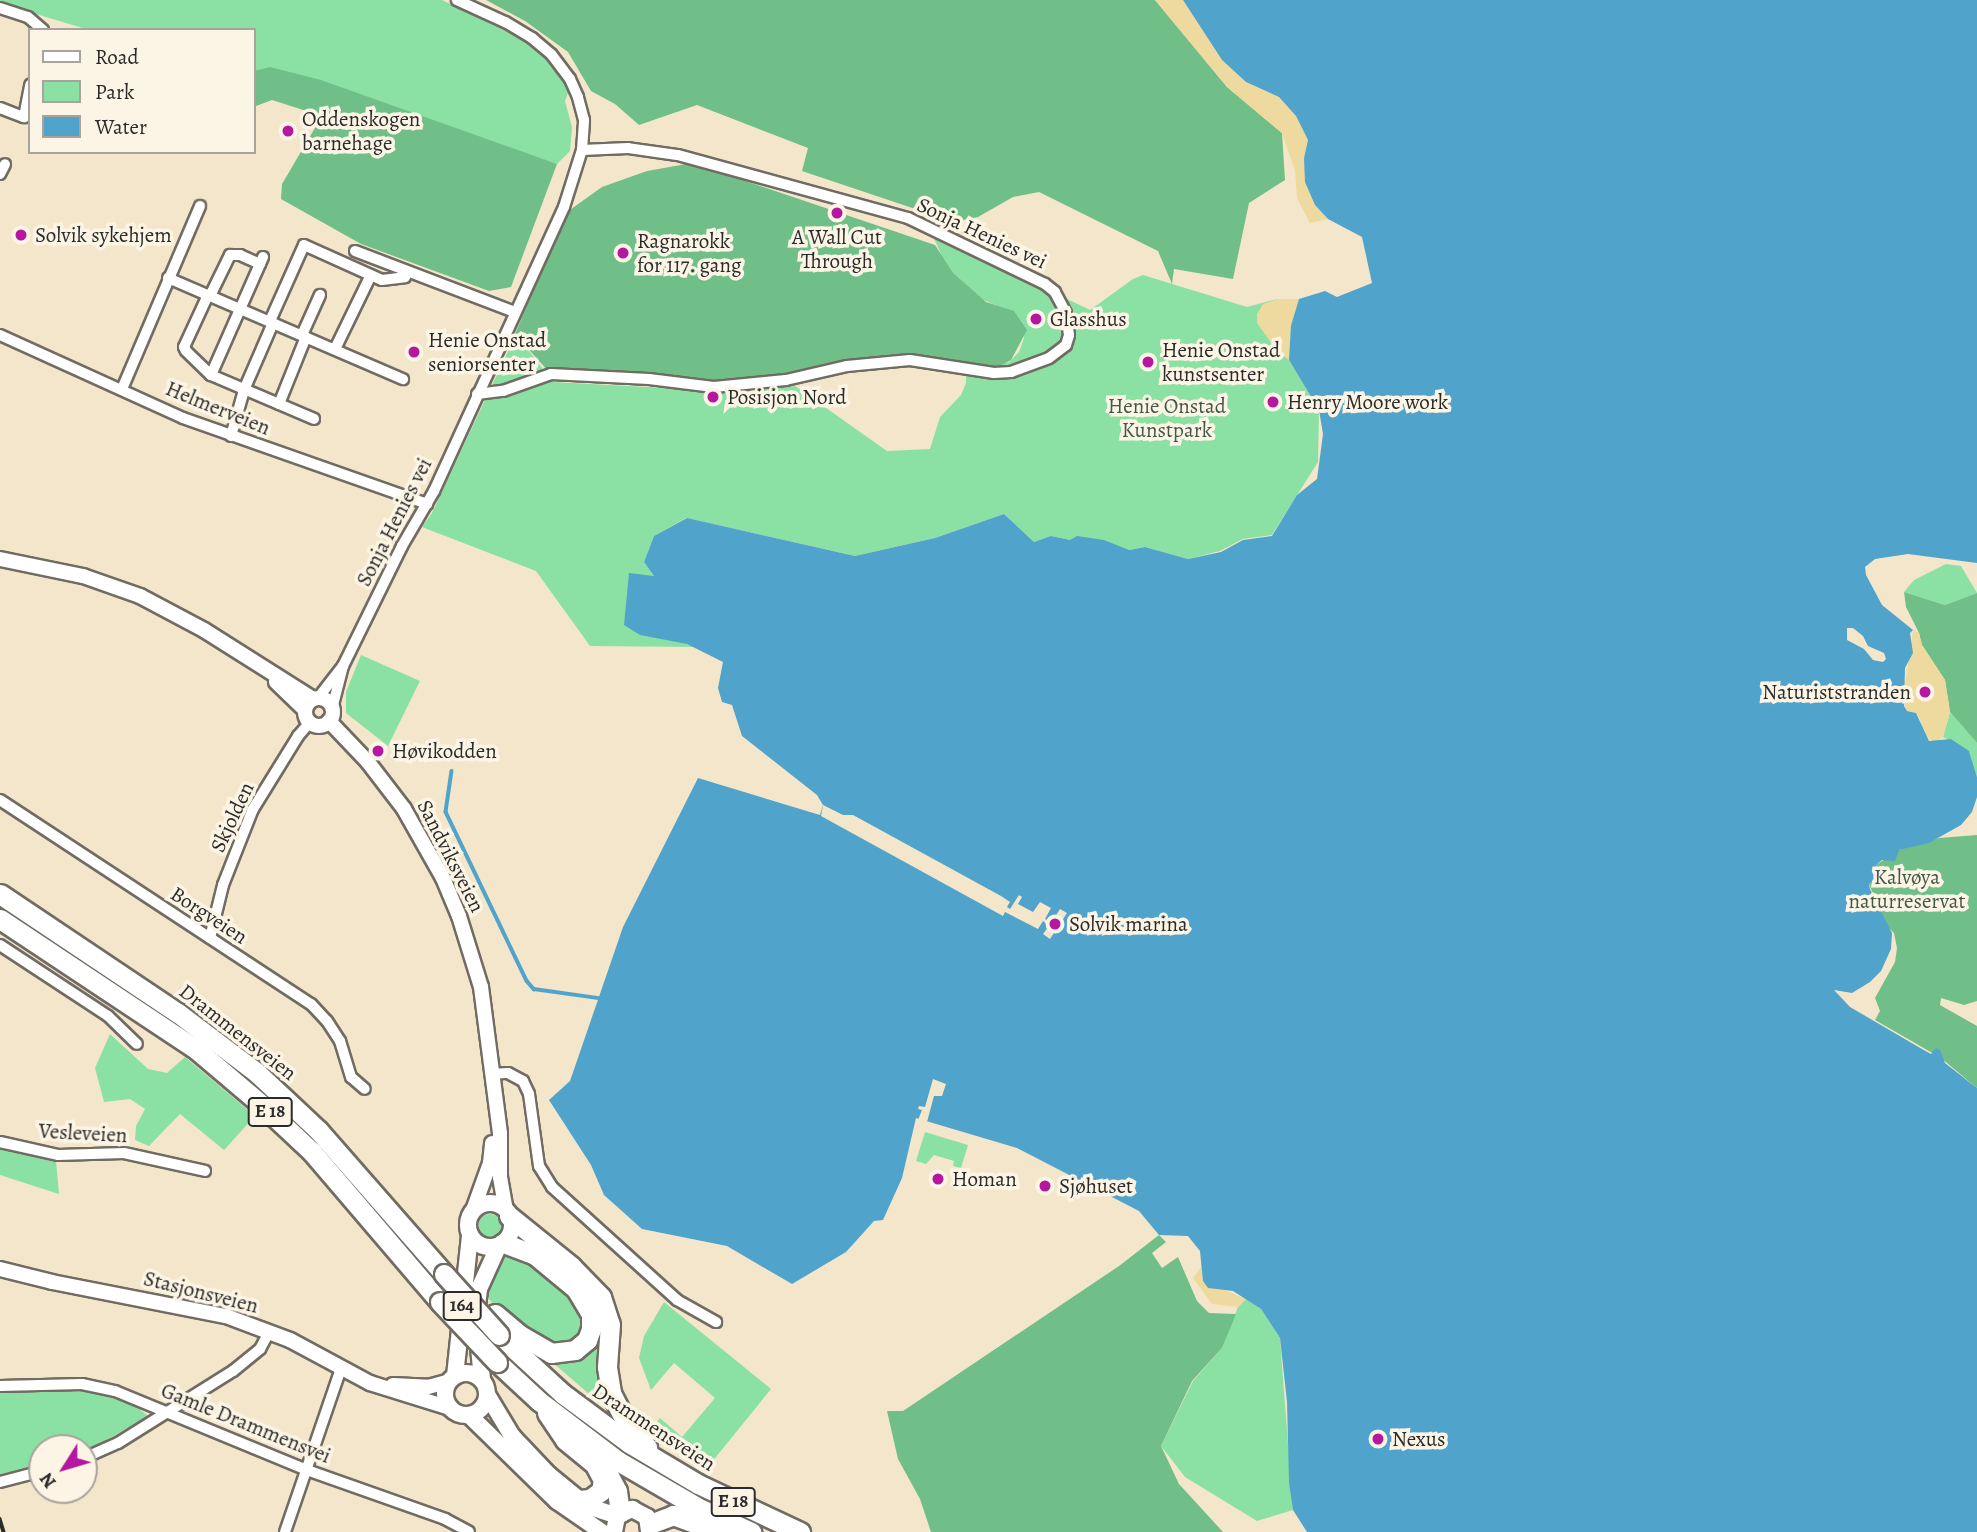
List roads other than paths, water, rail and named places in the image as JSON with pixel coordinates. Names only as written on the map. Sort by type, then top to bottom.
[{"type":"highway","name":"Drammensveien","points":[[0,894],[178,1013],[256,1072],[318,1130],[425,1251],[445,1267],[499,1335],[585,1411],[668,1467],[746,1509],[800,1532]]},
{"type":"highway","name":"Drammensveien","points":[[0,919],[197,1051],[263,1105],[312,1152],[440,1302],[497,1362],[539,1401]]},
{"type":"highway","name":"E 18","points":[[507,1213],[571,1266],[601,1297],[610,1324],[607,1367],[615,1404],[638,1436],[668,1467]]},
{"type":"highway","name":"E 18","points":[[445,1267],[520,1335],[551,1353],[575,1350],[587,1340],[591,1329],[591,1314],[576,1289],[535,1255],[501,1244]]},
{"type":"highway","name":"E 18","points":[[539,1401],[565,1440],[614,1482],[617,1520]]},
{"type":"highway","name":"E 18","points":[[539,1401],[618,1461],[657,1486],[751,1532]]},
{"type":"highway","points":[[579,1500],[590,1499],[601,1491],[603,1480],[596,1467]]},
{"type":"highway","name":"E 18","points":[[650,1530],[673,1515],[719,1532]]},
{"type":"main road","name":"Sandviksveien","points":[[0,559],[83,576],[140,596],[205,630],[312,707],[326,700],[331,715],[389,787],[423,839],[459,915],[481,987],[507,1213]]},
{"type":"main road","points":[[312,707],[321,725],[331,715]]},
{"type":"main road","name":"Sandviksveien","points":[[472,1213],[490,1163],[495,1113]]},
{"type":"main road","points":[[472,1213],[486,1204],[497,1205],[507,1213]]},
{"type":"main road","name":"164","points":[[450,1408],[445,1395],[452,1379],[470,1236],[468,1224],[472,1213]]},
{"type":"main road","name":"164","points":[[507,1213],[511,1230],[501,1244],[479,1289],[475,1314],[482,1380],[488,1396],[523,1449],[579,1500],[617,1520],[636,1509],[647,1517],[650,1530]]},
{"type":"main road","points":[[470,1236],[481,1245],[501,1244]]},
{"type":"main road","name":"Stasjonsveien","points":[[0,1269],[52,1283],[205,1310],[269,1332],[381,1385],[450,1408]]},
{"type":"main road","points":[[452,1379],[469,1373],[482,1380]]},
{"type":"main road","name":"Stasjonsveien","points":[[381,1385],[428,1387],[452,1379]]},
{"type":"main road","points":[[450,1408],[459,1414],[469,1415],[482,1409],[488,1396]]},
{"type":"main road","points":[[469,1415],[548,1494],[602,1532]]},
{"type":"street","points":[[457,0],[514,27],[551,54],[570,79],[578,97],[584,120],[582,150]]},
{"type":"street","points":[[0,8],[28,17],[41,28]]},
{"type":"street","points":[[0,108],[24,117],[28,96]]},
{"type":"street","name":"Sonja Henies vei","points":[[312,707],[343,666],[402,546],[427,504],[477,394],[515,312],[565,207],[582,150],[628,148],[677,155],[908,218],[1045,284],[1055,292],[1066,313],[1069,335],[1066,345],[1049,358],[1011,372],[994,373],[910,360],[847,366],[786,380],[714,387],[649,379],[551,374],[502,391],[477,394]]},
{"type":"street","points":[[122,388],[200,206]]},
{"type":"street","points":[[231,436],[244,390],[304,244],[389,281],[405,277],[407,271]]},
{"type":"street","points":[[355,251],[515,312]]},
{"type":"street","points":[[211,375],[261,261],[230,255],[184,347],[211,375],[314,419]]},
{"type":"street","points":[[335,349],[371,275]]},
{"type":"street","points":[[168,278],[403,379]]},
{"type":"street","points":[[279,404],[320,295]]},
{"type":"street","name":"Helmerveien","points":[[0,335],[122,388],[183,418],[427,504]]},
{"type":"street","name":"Sonja Henies vei","points":[[331,715],[343,666]]},
{"type":"street","name":"Skjolden","points":[[210,937],[223,885],[253,809],[312,707]]},
{"type":"street","name":"Borgveien","points":[[0,800],[311,1004],[327,1020],[340,1041],[351,1077],[365,1089]]},
{"type":"street","points":[[0,945],[108,1016],[137,1044]]},
{"type":"street","points":[[492,1074],[508,1073],[523,1081],[529,1094],[539,1166],[552,1187],[677,1300],[716,1322]]},
{"type":"street","name":"Vesleveien","points":[[0,1142],[50,1154],[124,1153],[205,1171]]},
{"type":"street","points":[[98,1452],[118,1443],[250,1359],[260,1349],[269,1332]]},
{"type":"street","points":[[285,1532],[304,1469],[341,1368]]},
{"type":"street","name":"Gamle Drammensvei","points":[[0,1386],[82,1384],[115,1391],[304,1469],[445,1520],[469,1532]]},
{"type":"street","points":[[0,1482],[28,1475]]},
{"type":"water","points":[[1183,0],[1977,0],[1977,563],[1908,554],[1875,559],[1865,567],[1866,575],[1882,605],[1913,630],[1910,633],[1913,653],[1905,668],[1904,706],[1907,711],[1916,713],[1929,741],[1951,739],[1969,751],[1977,777],[1977,797],[1972,812],[1961,825],[1929,843],[1899,850],[1895,861],[1882,860],[1876,865],[1878,877],[1869,884],[1892,933],[1891,949],[1881,971],[1870,982],[1852,993],[1834,990],[1850,1007],[1922,1049],[1931,1054],[1936,1048],[1940,1050],[1945,1063],[1977,1088],[1977,1532],[1307,1532],[1293,1510],[1289,1482],[1287,1402],[1280,1338],[1261,1309],[1233,1291],[1208,1288],[1203,1281],[1200,1251],[1188,1236],[1159,1235],[1139,1211],[1017,1148],[916,1118],[902,1178],[883,1220],[874,1221],[846,1252],[792,1284],[727,1246],[642,1229],[604,1195],[591,1165],[549,1100],[570,1081],[623,927],[698,778],[820,815],[823,805],[817,795],[742,736],[732,705],[722,702],[718,688],[723,662],[687,644],[640,635],[624,625],[629,573],[654,576],[644,562],[654,536],[687,518],[855,556],[935,538],[1004,514],[1034,542],[1051,536],[1070,540],[1077,536],[1104,540],[1129,550],[1145,547],[1188,559],[1221,552],[1243,540],[1272,536],[1297,495],[1317,479],[1323,434],[1319,410],[1289,360],[1291,326],[1299,299],[1325,291],[1337,297],[1372,283],[1362,237],[1328,219],[1315,205],[1305,182],[1304,158],[1308,140],[1296,116],[1279,97],[1246,82],[1222,60]],"holes":[[[1847,628],[1853,628],[1863,636],[1868,646],[1884,653],[1886,659],[1883,662],[1873,660],[1864,649],[1847,640]]]},
{"type":"waterway","points":[[452,771],[446,812],[527,981],[534,989],[598,998]]},
{"type":"railway","points":[[0,1519],[4,1532]]},
{"type":"place","name":"Oddenskogen barnehage","points":[[288,131]]},
{"type":"place","name":"A Wall Cut Through","points":[[837,213]]},
{"type":"place","name":"Solvik sykehjem","points":[[21,235]]},
{"type":"place","name":"Ragnarokk for 117. gang","points":[[623,253]]},
{"type":"place","name":"Glasshus","points":[[1036,319]]},
{"type":"place","name":"Henie Onstad seniorsenter","points":[[414,352]]},
{"type":"place","name":"Henie Onstad kunstsenter","points":[[1148,362]]},
{"type":"place","name":"Posisjon Nord","points":[[713,397]]},
{"type":"place","name":"Henry Moore work","points":[[1273,402]]},
{"type":"place","name":"Naturiststranden","points":[[1925,692]]},
{"type":"place","name":"Høvikodden","points":[[378,751]]},
{"type":"place","name":"Solvik marina","points":[[1055,924]]},
{"type":"place","name":"Homan","points":[[938,1179]]},
{"type":"place","name":"Sjøhuset","points":[[1045,1186]]},
{"type":"place","name":"Nexus","points":[[1378,1439]]},
{"type":"park label","name":"Henie Onstad Kunstpark","points":[[1167,418]]},
{"type":"park label","name":"Kalvøya naturreservat","points":[[1907,889]]}]
